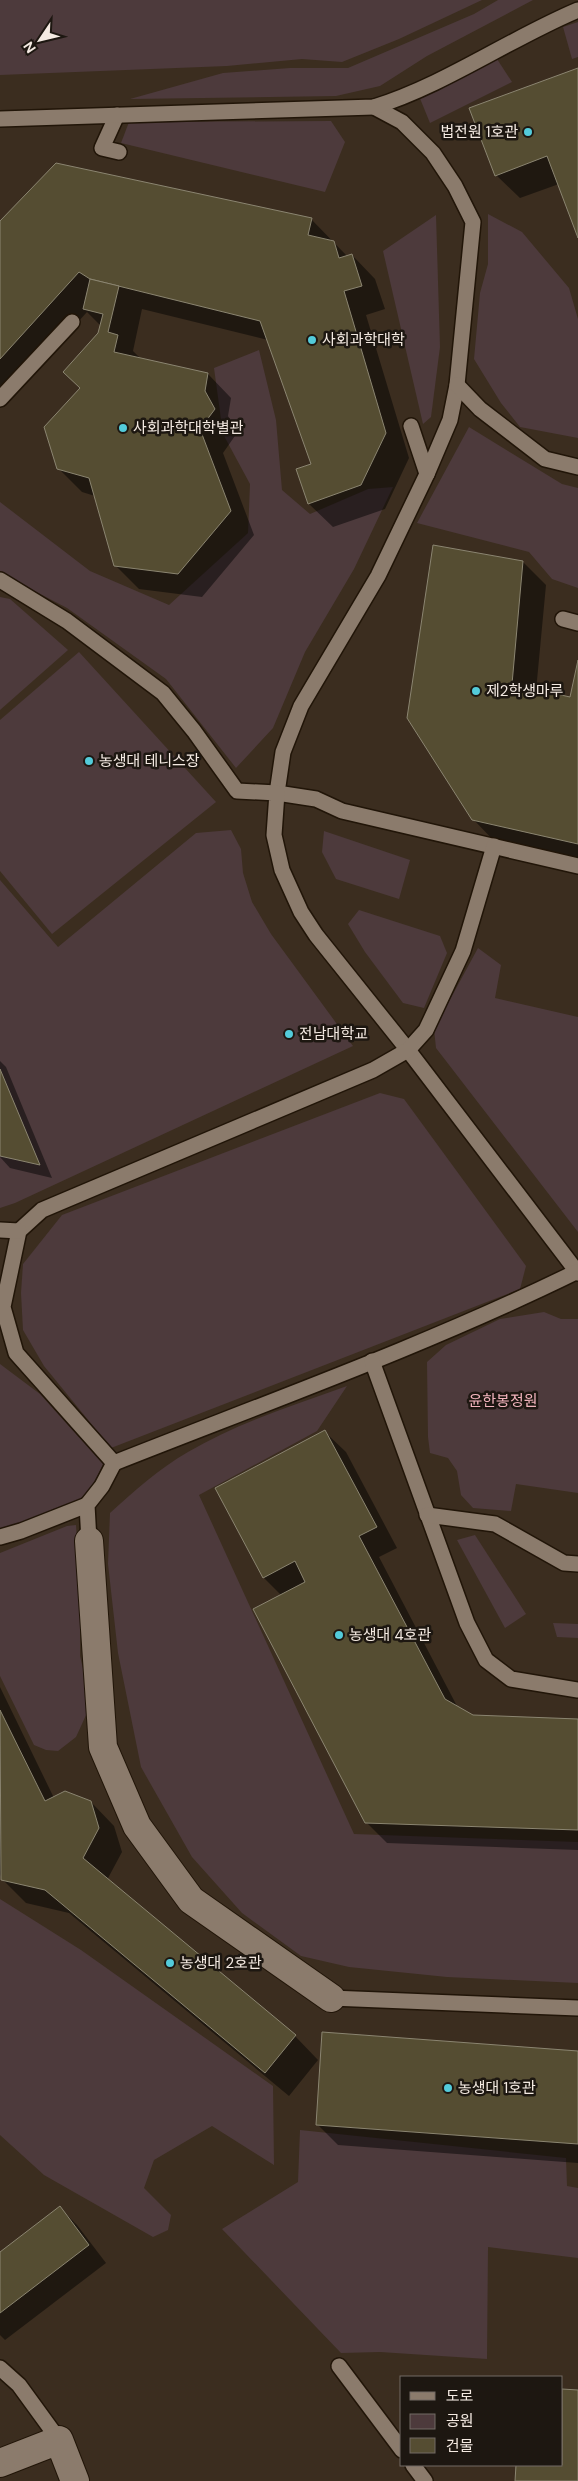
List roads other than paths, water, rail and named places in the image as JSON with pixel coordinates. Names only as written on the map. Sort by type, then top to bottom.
[{"type":"street","points":[[89,1541],[103,1747],[137,1826],[191,1900],[331,1998]]},
{"type":"street","points":[[0,2463],[59,2440],[75,2481]]},
{"type":"lane","points":[[0,119],[374,106],[403,98],[545,24],[578,10]]},
{"type":"lane","points":[[0,1537],[28,1529],[87,1506],[102,1486],[114,1463],[372,1361],[577,1272],[408,1050],[322,942],[301,912],[282,870],[274,835],[277,793],[284,752],[301,706],[378,576],[428,474],[450,420],[457,385],[473,222],[455,186],[433,153],[402,122],[374,106]]},
{"type":"lane","points":[[117,115],[102,148],[119,152]]},
{"type":"lane","points":[[0,399],[72,322]]},
{"type":"lane","points":[[457,385],[486,414],[545,459],[578,467]]},
{"type":"lane","points":[[411,426],[428,474]]},
{"type":"lane","points":[[0,580],[67,621],[163,693],[194,731],[237,791],[277,793],[316,799],[342,811],[578,866]]},
{"type":"lane","points":[[16,1353],[2,1307],[18,1231],[42,1210],[373,1070],[408,1050],[426,1030],[463,951],[494,846]]},
{"type":"lane","points":[[0,1230],[18,1231]]},
{"type":"lane","points":[[0,1342],[16,1353],[114,1463]]},
{"type":"lane","points":[[372,1361],[467,1623],[486,1660],[511,1679],[578,1690]]},
{"type":"lane","points":[[87,1506],[89,1541]]},
{"type":"lane","points":[[427,1515],[495,1524],[564,1563],[578,1564]]},
{"type":"lane","points":[[331,1998],[578,2008]]},
{"type":"lane","points":[[339,2366],[400,2447]]},
{"type":"lane","points":[[0,2368],[19,2385],[59,2440]]},
{"type":"lane","points":[[414,2466],[425,2481]]},
{"type":"place","name":"법전원 1호관","points":[[528,132]]},
{"type":"place","name":"사회과학대학","points":[[312,340]]},
{"type":"place","name":"사회과학대학별관","points":[[123,428]]},
{"type":"place","name":"제2학생마루","points":[[476,691]]},
{"type":"place","name":"농생대 테니스장","points":[[89,761]]},
{"type":"place","name":"전남대학교","points":[[289,1034]]},
{"type":"place","name":"농생대 4호관","points":[[339,1635]]},
{"type":"place","name":"농생대 2호관","points":[[170,1963]]},
{"type":"place","name":"농생대 1호관","points":[[448,2088]]},
{"type":"park label","name":"윤한봉정원","points":[[503,1401]]}]
